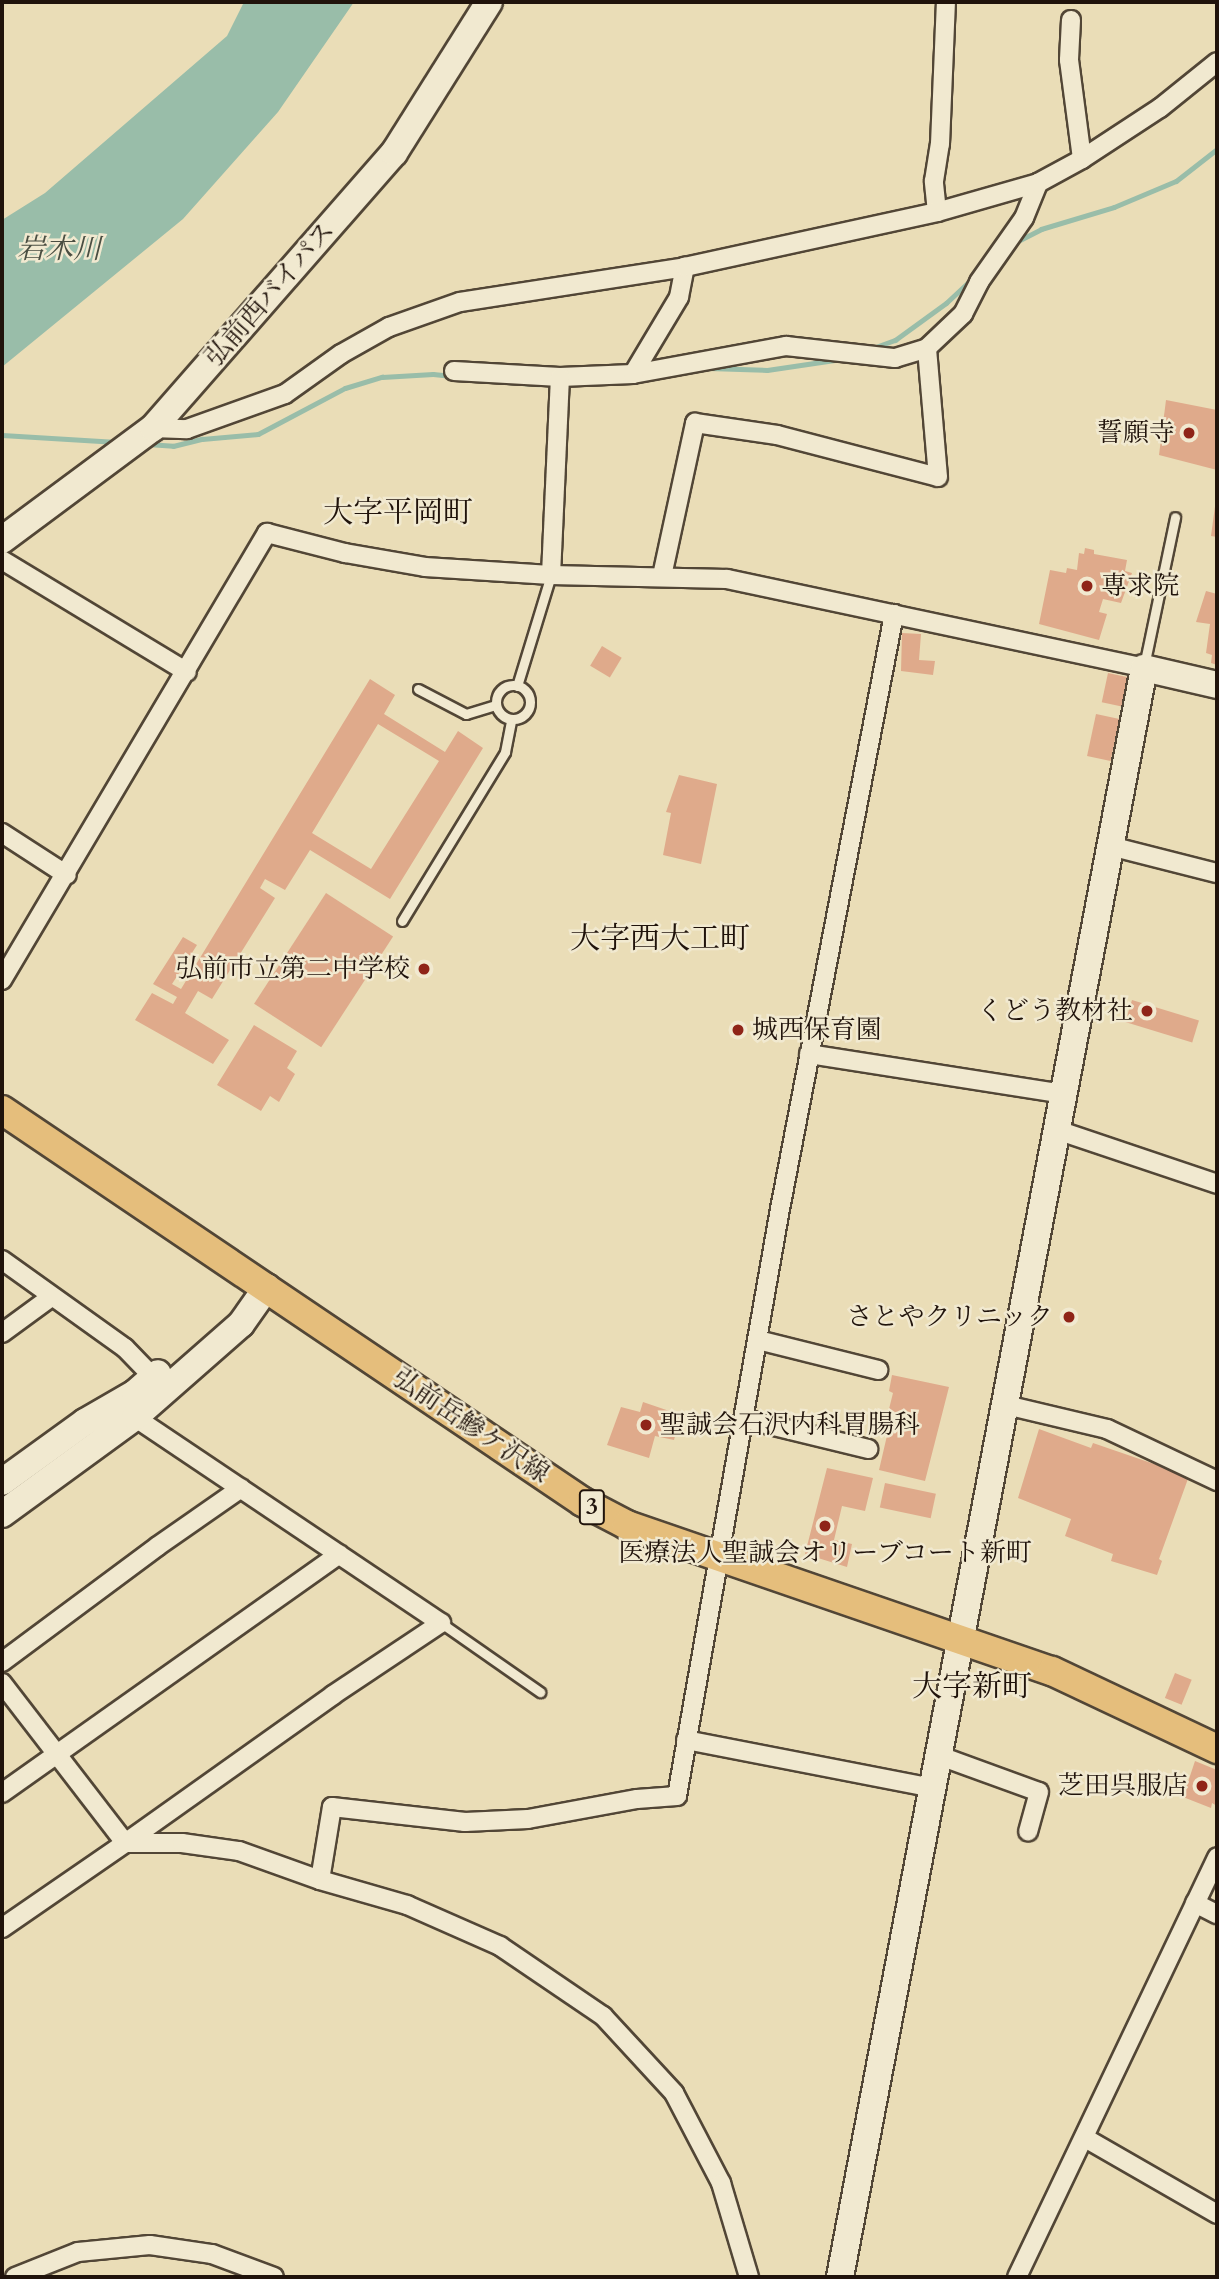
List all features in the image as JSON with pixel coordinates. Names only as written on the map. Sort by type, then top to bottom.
[{"type":"main road","name":"弘前岳鰺ケ沢線","points":[[2,1110],[583,1502],[627,1525],[1052,1671],[1217,1749]]},
{"type":"street","name":"弘前西バイパス","points":[[2,540],[153,428],[394,153],[489,2]]},
{"type":"street","points":[[937,212],[934,181],[940,144],[946,2]]},
{"type":"street","points":[[1070,20],[1069,60],[1082,159]]},
{"type":"street","points":[[153,428],[187,429],[285,394],[341,354],[390,327],[460,302],[685,267],[937,212],[1038,183],[1082,159],[1160,108],[1217,62]]},
{"type":"street","points":[[454,371],[560,377],[633,374],[786,346],[895,358],[927,348],[963,314],[979,282],[1024,218],[1038,183]]},
{"type":"street","points":[[633,374],[679,297],[685,267]]},
{"type":"street","points":[[662,576],[695,423],[777,435],[938,477],[927,348]]},
{"type":"street","points":[[551,575],[560,377]]},
{"type":"street","points":[[2,980],[267,533],[345,554],[425,567],[551,575],[727,579],[1217,685]]},
{"type":"street","points":[[2,560],[187,672]]},
{"type":"street","points":[[320,1880],[332,1807],[465,1822],[528,1819],[637,1800],[677,1796],[809,1054],[894,614]]},
{"type":"street","points":[[840,2277],[1144,668]]},
{"type":"street","points":[[2,833],[66,875]]},
{"type":"street","points":[[1111,846],[1217,873]]},
{"type":"street","points":[[809,1054],[1064,1094]]},
{"type":"street","points":[[1057,1130],[1217,1184]]},
{"type":"street","points":[[2,1260],[125,1348],[153,1377]]},
{"type":"street","points":[[2,1482],[85,1422],[135,1393],[267,1287]]},
{"type":"street","points":[[2,1514],[135,1417],[241,1324],[267,1287]]},
{"type":"street","points":[[2,1333],[51,1297]]},
{"type":"street","points":[[758,1340],[878,1370]]},
{"type":"street","points":[[1006,1405],[1107,1429],[1217,1481]]},
{"type":"street","points":[[2,1928],[441,1623],[135,1417]]},
{"type":"street","points":[[745,1419],[868,1449]]},
{"type":"street","points":[[2,1662],[241,1488]]},
{"type":"street","points":[[2,1793],[338,1554]]},
{"type":"street","points":[[2,1683],[54,1755],[125,1843]]},
{"type":"street","points":[[686,1740],[934,1788]]},
{"type":"street","points":[[940,1756],[1039,1792],[1028,1832]]},
{"type":"street","points":[[125,1843],[182,1843],[239,1851],[320,1880],[407,1905],[500,1945],[603,2016],[674,2094],[721,2183],[749,2277]]},
{"type":"street","points":[[1017,2277],[1217,1857]]},
{"type":"street","points":[[1195,1903],[1217,1914]]},
{"type":"street","points":[[1085,2138],[1217,2214]]},
{"type":"street","points":[[15,2277],[78,2252],[150,2245],[212,2254],[274,2277]]},
{"type":"lane","points":[[1144,668],[1175,517]]},
{"type":"lane","points":[[517,686],[551,575]]},
{"type":"lane","points":[[517,686],[527,692],[530,703],[526,714],[511,720],[500,715],[495,705],[501,689],[517,686]]},
{"type":"lane","points":[[418,690],[466,714],[495,705]]},
{"type":"lane","points":[[402,921],[505,752],[511,720]]},
{"type":"lane","points":[[441,1623],[540,1692]]},
{"type":"water","name":"岩木川","points":[[244,2],[354,2],[278,112],[183,219],[2,367],[2,220],[45,193],[227,36]]},
{"type":"building","name":"誓願寺","points":[[1166,400],[1217,410],[1217,470],[1159,455]]},
{"type":"building","name":"誓願寺","points":[[1217,499],[1217,537],[1211,536]]},
{"type":"building","name":"専求院","points":[[1085,548],[1094,550],[1094,554],[1127,560],[1125,571],[1132,573],[1121,603],[1103,599],[1099,612],[1107,614],[1099,640],[1039,624],[1050,570],[1066,573],[1067,568],[1077,570],[1079,553],[1084,554]]},
{"type":"building","points":[[1206,591],[1217,594],[1217,665],[1211,663],[1212,655],[1206,653],[1210,624],[1196,622]]},
{"type":"building","points":[[902,633],[921,634],[919,660],[935,661],[933,675],[901,671]]},
{"type":"building","points":[[602,646],[622,658],[610,678],[590,666]]},
{"type":"building","points":[[1108,673],[1131,678],[1125,707],[1102,702]]},
{"type":"building","points":[[370,679],[395,695],[384,714],[445,752],[458,731],[483,748],[390,899],[310,850],[285,890],[265,879],[260,888],[275,898],[212,999],[198,991],[185,1013],[229,1040],[213,1064],[135,1020],[152,993],[173,1004],[177,997],[153,984],[183,937],[197,945],[172,984],[181,989]],"holes":[[[378,724],[439,761],[371,869],[312,833]]]},
{"type":"building","points":[[1096,714],[1119,719],[1111,761],[1087,756]]},
{"type":"building","points":[[679,775],[717,784],[701,864],[663,855],[671,813],[666,812]]},
{"type":"building","points":[[326,893],[393,937],[321,1047],[254,1004]]},
{"type":"building","name":"くどう教材社","points":[[1132,1000],[1199,1020],[1192,1042],[1125,1022]]},
{"type":"building","points":[[254,1025],[297,1051],[287,1068],[295,1074],[279,1102],[270,1096],[261,1111],[217,1085]]},
{"type":"building","points":[[892,1375],[949,1387],[925,1481],[879,1470],[889,1427],[885,1425],[893,1393],[889,1391]]},
{"type":"building","name":"聖誠会石沢内科胃腸科","points":[[643,1402],[681,1415],[674,1440],[655,1436],[649,1458],[607,1445],[621,1407],[640,1412]]},
{"type":"building","points":[[1039,1429],[1091,1448],[1093,1443],[1189,1476],[1159,1559],[1162,1561],[1157,1575],[1111,1561],[1113,1554],[1065,1536],[1071,1519],[1018,1498]]},
{"type":"building","name":"医療法人聖誠会オリーブコート新町","points":[[827,1468],[873,1478],[865,1511],[842,1506],[834,1540],[852,1544],[847,1567],[805,1554]]},
{"type":"building","points":[[885,1483],[936,1494],[931,1518],[880,1507]]},
{"type":"building","points":[[1175,1673],[1192,1680],[1182,1705],[1165,1698]]},
{"type":"building","name":"芝田呉服店","points":[[1195,1761],[1217,1770],[1217,1806],[1212,1803],[1211,1808],[1183,1797]]},
{"type":"waterway","points":[[1012,244],[1041,229],[1114,207],[1176,181],[1217,149]]},
{"type":"waterway","points":[[870,349],[895,340],[946,303],[973,278]]},
{"type":"waterway","points":[[708,368],[767,370],[841,359]]},
{"type":"waterway","points":[[147,444],[173,446],[202,439],[258,434],[345,388],[382,377],[433,374],[452,376]]},
{"type":"waterway","points":[[507,382],[539,384]]},
{"type":"waterway","points":[[2,435],[117,442]]},
{"type":"place","name":"誓願寺","points":[[1189,433]]},
{"type":"place","name":"専求院","points":[[1087,586]]},
{"type":"place","name":"弘前市立第二中学校","points":[[424,969]]},
{"type":"place","name":"くどう教材社","points":[[1147,1011]]},
{"type":"place","name":"城西保育園","points":[[738,1030]]},
{"type":"place","name":"さとやクリニック","points":[[1069,1317]]},
{"type":"place","name":"聖誠会石沢内科胃腸科","points":[[646,1425]]},
{"type":"place","name":"医療法人聖誠会オリーブコート新町","points":[[825,1526]]},
{"type":"place","name":"芝田呉服店","points":[[1202,1786]]},
{"type":"district","name":"大字平岡町","points":[[398,513]]},
{"type":"district","name":"大字西大工町","points":[[660,939]]},
{"type":"district","name":"大字新町","points":[[972,1687]]}]
